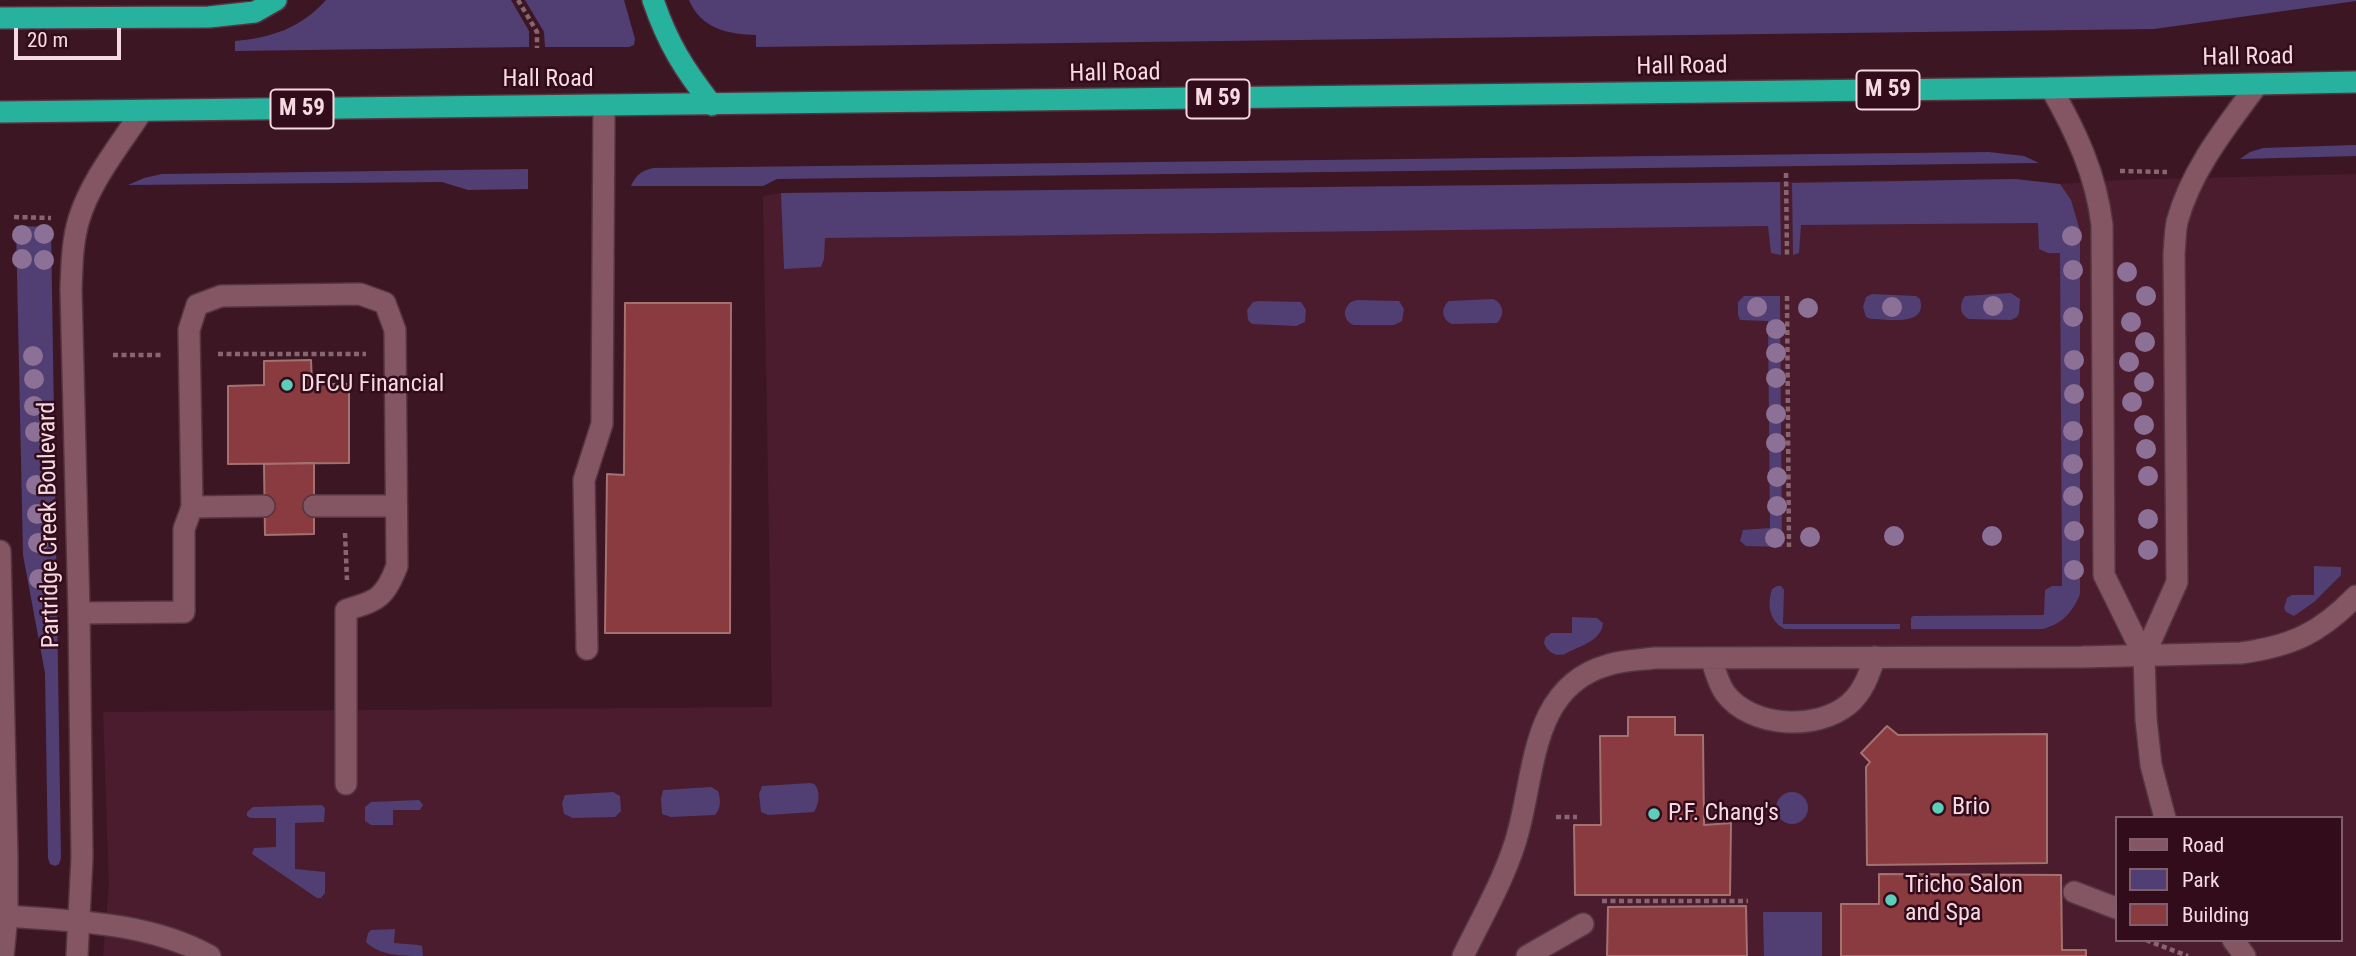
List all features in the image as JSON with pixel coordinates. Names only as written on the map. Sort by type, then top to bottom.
[{"type":"highway","points":[[0,18],[209,17],[255,12],[276,0]]},
{"type":"highway","points":[[653,0],[663,29],[684,70],[712,105]]},
{"type":"highway","name":"Hall Road","points":[[0,113],[2356,82]]},
{"type":"street","points":[[2144,656],[2178,582],[2174,254],[2177,224],[2198,170],[2222,131],[2257,85]]},
{"type":"street","points":[[2052,88],[2085,153],[2099,199],[2102,225],[2104,575],[2144,656],[2151,765],[2164,816]]},
{"type":"street","points":[[587,649],[584,480],[602,424],[604,106]]},
{"type":"street","name":"Partridge Creek Boulevard","points":[[77,956],[82,858],[72,251],[79,218],[94,186],[142,111]]},
{"type":"street","points":[[79,614],[184,612],[184,529],[192,507],[189,330],[197,305],[221,296],[360,294],[385,303],[395,330],[397,566],[389,587],[371,602],[346,610],[346,784]]},
{"type":"street","points":[[192,507],[264,506]]},
{"type":"street","points":[[314,506],[396,506]]},
{"type":"street","name":"Partridge Creek Boulevard","points":[[0,551],[6,916],[3,956]]},
{"type":"street","points":[[1463,956],[1508,861],[1519,829],[1540,734],[1547,715],[1570,685],[1605,665],[1645,659],[2241,653],[2285,645],[2319,629],[2356,596]]},
{"type":"street","points":[[1711,658],[1725,693],[1736,703],[1752,713],[1790,722],[1812,721],[1848,705],[1860,693],[1868,679],[1875,657]]},
{"type":"street","points":[[2074,892],[2114,907]]},
{"type":"street","points":[[6,916],[122,927],[198,949],[210,956]]},
{"type":"street","points":[[1527,956],[1583,924]]},
{"type":"path","points":[[518,0],[537,32],[537,48]]},
{"type":"path","points":[[2119,172],[2174,172]]},
{"type":"path","points":[[1786,173],[1787,255]]},
{"type":"path","points":[[14,217],[52,218]]},
{"type":"path","points":[[1787,296],[1789,547]]},
{"type":"path","points":[[206,354],[367,354],[368,366]]},
{"type":"path","points":[[113,355],[166,355]]},
{"type":"path","points":[[344,525],[348,591]]},
{"type":"path","points":[[1556,817],[1577,817]]},
{"type":"path","points":[[1601,901],[1748,901]]},
{"type":"path","points":[[2151,942],[2188,956]]},
{"type":"shaded area","points":[[2356,174],[2356,956],[103,956],[109,885],[103,712],[772,707],[763,196],[781,193],[2015,179],[2060,184]]},
{"type":"green space","points":[[326,0],[511,0],[529,31],[529,47],[235,51],[235,41],[285,30],[306,18]]},
{"type":"green space","points":[[525,0],[624,0],[635,39],[634,45],[545,47],[544,32]]},
{"type":"green space","points":[[689,0],[2356,1],[2154,29],[756,47],[756,35],[726,31],[708,24],[694,10]]},
{"type":"green space","points":[[2356,145],[2356,156],[2240,159],[2263,148]]},
{"type":"green space","points":[[1989,152],[2024,156],[2039,163],[777,179],[763,186],[631,186],[639,174],[653,168]]},
{"type":"green space","points":[[528,169],[528,189],[468,190],[442,182],[128,185],[162,174]]},
{"type":"green space","points":[[2015,179],[2060,184],[2071,200],[2080,231],[2080,594],[2066,617],[2042,629],[1911,629],[1913,616],[2044,615],[2045,590],[2052,586],[2062,586],[2060,253],[2048,253],[2039,249],[2038,223],[1801,225],[1799,253],[1793,255],[1792,183]]},
{"type":"green space","points":[[1780,182],[1781,255],[1771,253],[1768,226],[825,238],[821,267],[784,269],[781,193]]},
{"type":"green space","points":[[16,226],[51,227],[61,858],[55,866],[50,864],[48,858],[45,673],[23,555]]},
{"type":"green space","points":[[2011,293],[2020,299],[2019,313],[2011,320],[1969,319],[1962,312],[1965,296]]},
{"type":"green space","points":[[1872,294],[1916,296],[1920,299],[1921,308],[1918,314],[1905,320],[1871,319],[1866,317],[1863,307],[1866,297]]},
{"type":"green space","points":[[1744,296],[1780,296],[1782,547],[1746,546],[1740,541],[1743,530],[1770,528],[1768,321],[1740,320],[1738,302]]},
{"type":"green space","points":[[1493,299],[1502,309],[1497,323],[1452,324],[1444,317],[1443,310],[1449,301]]},
{"type":"green space","points":[[1399,301],[1404,309],[1402,321],[1394,325],[1354,325],[1346,318],[1345,311],[1351,302]]},
{"type":"green space","points":[[1253,302],[1301,302],[1306,310],[1305,322],[1296,326],[1252,324],[1248,320],[1247,310]]},
{"type":"green space","points":[[2314,566],[2341,567],[2341,575],[2314,602],[2294,616],[2286,612],[2284,608],[2287,598],[2292,595],[2314,595]]},
{"type":"green space","points":[[1777,586],[1784,590],[1783,624],[1900,624],[1900,629],[1785,629],[1776,622],[1770,607],[1772,589]]},
{"type":"green space","points":[[1572,617],[1597,618],[1603,623],[1602,629],[1594,639],[1565,654],[1552,653],[1544,643],[1545,638],[1551,633],[1572,633]]},
{"type":"green space","points":[[814,784],[818,794],[814,812],[768,815],[761,812],[759,794],[762,786]]},
{"type":"green space","points":[[711,787],[718,791],[720,797],[715,815],[671,817],[662,814],[663,790]]},
{"type":"green space","points":[[613,792],[620,796],[621,811],[615,817],[573,818],[564,814],[562,803],[565,795]]},
{"type":"green space","points":[[1792,792],[1804,796],[1808,808],[1804,820],[1792,824],[1780,820],[1776,808],[1780,796]]},
{"type":"green space","points":[[419,800],[423,805],[420,810],[393,810],[393,825],[371,825],[365,821],[365,807],[371,802]]},
{"type":"green space","points":[[322,805],[325,808],[324,822],[295,823],[295,869],[325,872],[325,893],[321,898],[317,898],[252,854],[254,848],[276,847],[276,818],[250,818],[247,812],[253,807]]},
{"type":"green space","points":[[1763,912],[1822,912],[1822,956],[1764,956]]},
{"type":"green space","points":[[395,929],[394,943],[422,946],[423,956],[385,953],[366,942],[371,930]]},
{"type":"building","points":[[625,303],[731,303],[730,633],[605,633],[607,474],[624,475]]},
{"type":"building","points":[[311,360],[312,384],[349,384],[349,463],[228,464],[228,386],[264,385],[264,361]]},
{"type":"building","points":[[314,463],[314,534],[265,535],[264,464]]},
{"type":"building","points":[[1628,717],[1675,717],[1675,735],[1703,735],[1704,825],[1731,823],[1730,895],[1575,895],[1574,825],[1601,825],[1600,736],[1628,736]]},
{"type":"building","points":[[1887,726],[1898,735],[2047,734],[2047,863],[1867,865],[1866,767],[1870,762],[1861,753]]},
{"type":"building","points":[[1879,874],[2061,875],[2062,950],[2086,950],[2086,956],[1841,956],[1841,904],[1879,904]]},
{"type":"building","points":[[1746,906],[1747,956],[1607,956],[1608,907]]},
{"type":"place","name":"DFCU Financial","points":[[287,385]]},
{"type":"place","name":"Brio","points":[[1938,808]]},
{"type":"place","name":"P.F. Chang's","points":[[1654,814]]},
{"type":"place","name":"Tricho Salon and Spa","points":[[1891,900]]}]
